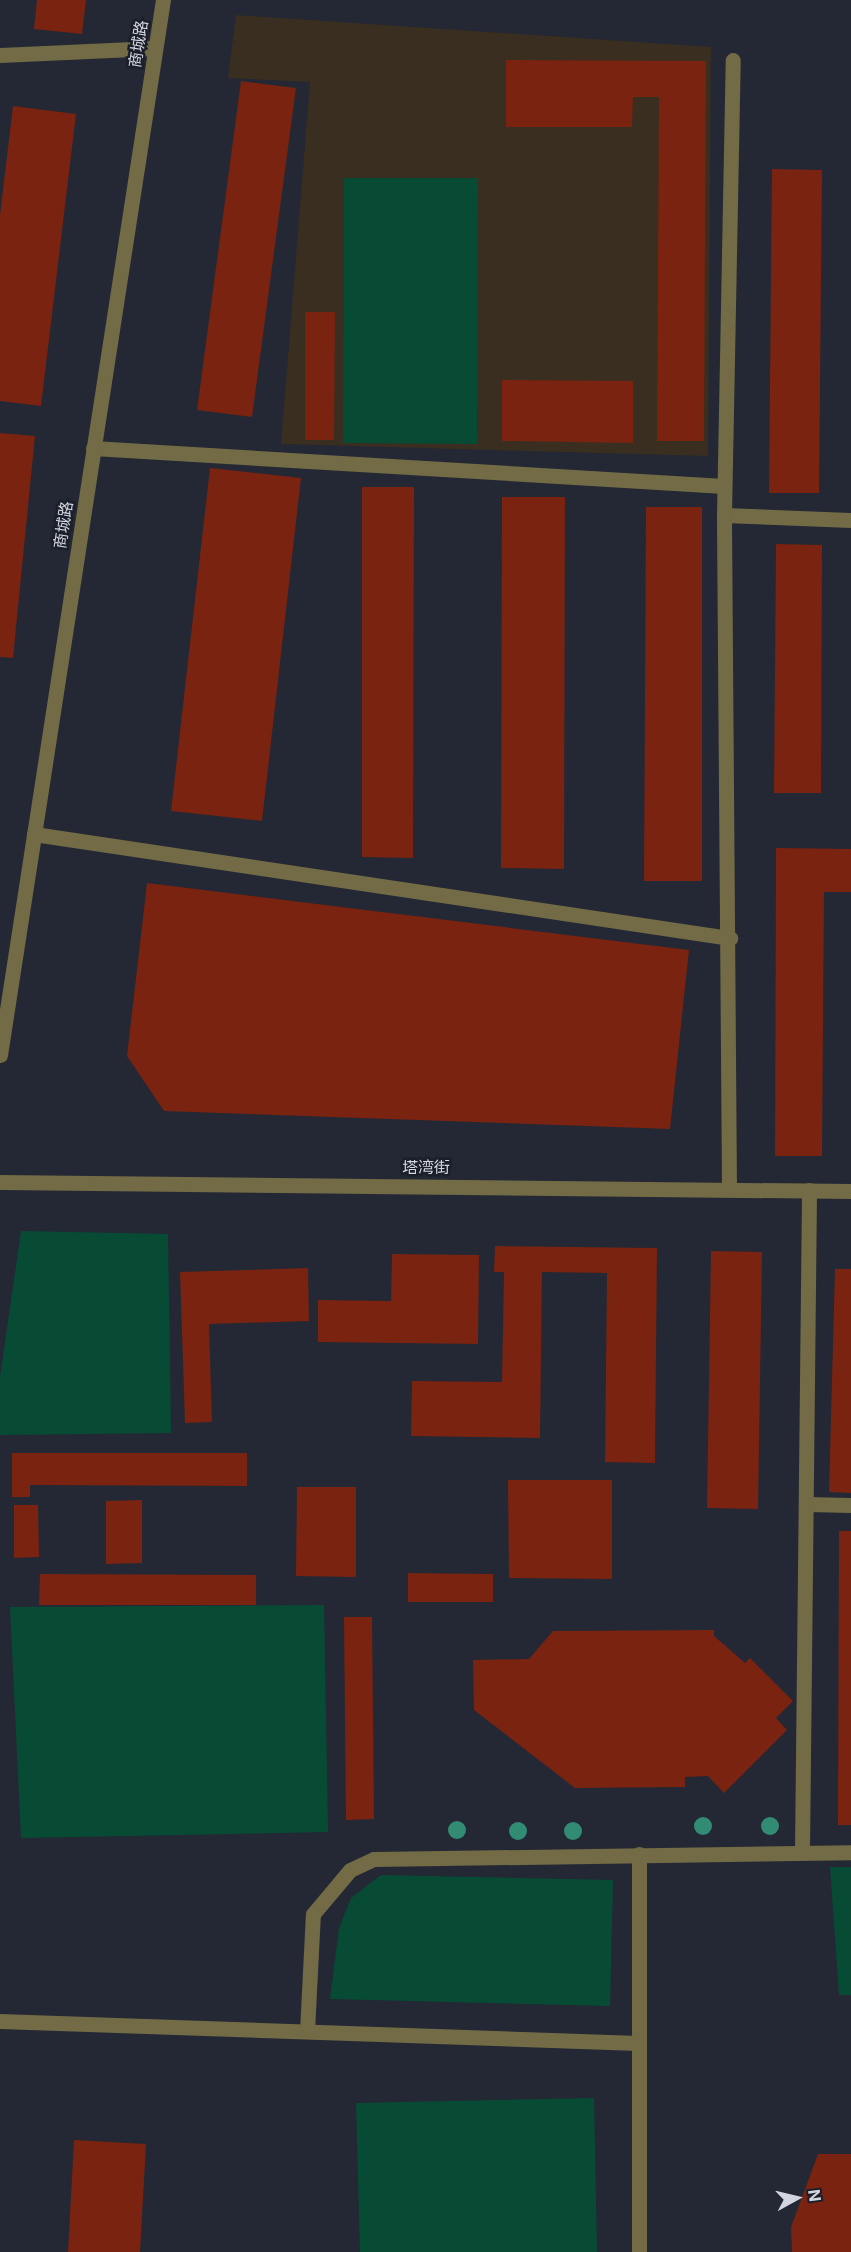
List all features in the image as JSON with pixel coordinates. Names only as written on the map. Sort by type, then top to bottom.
[{"type":"street","name":"商城路","points":[[0,1055],[163,0]]},
{"type":"street","points":[[0,55],[155,48]]},
{"type":"street","points":[[729,1188],[730,938],[724,486],[733,60]]},
{"type":"street","points":[[93,448],[724,486]]},
{"type":"street","points":[[724,515],[851,520]]},
{"type":"street","points":[[34,834],[730,938]]},
{"type":"street","name":"塔湾街","points":[[0,1182],[851,1191]]},
{"type":"street","points":[[802,1851],[809,1190]]},
{"type":"street","points":[[806,1504],[851,1505]]},
{"type":"street","points":[[307,2031],[313,1914],[350,1870],[374,1859],[851,1852]]},
{"type":"street","points":[[639,1854],[639,2252]]},
{"type":"street","points":[[0,2020],[638,2043]]},
{"type":"shaded area","points":[[236,15],[711,47],[708,456],[281,444],[310,82],[228,78]]},
{"type":"green space","points":[[344,178],[478,178],[477,444],[343,443]]},
{"type":"green space","points":[[21,1231],[168,1234],[171,1433],[0,1435],[0,1377]]},
{"type":"green space","points":[[324,1605],[328,1832],[21,1838],[10,1607]]},
{"type":"green space","points":[[830,1867],[851,1867],[851,1995],[839,1995]]},
{"type":"green space","points":[[381,1875],[613,1880],[610,2006],[330,1999],[339,1928],[351,1898]]},
{"type":"green space","points":[[594,2098],[597,2252],[360,2252],[356,2103]]},
{"type":"building","points":[[37,0],[86,0],[82,34],[34,29]]},
{"type":"building","points":[[506,60],[706,61],[704,441],[657,441],[659,97],[633,97],[632,127],[506,127]]},
{"type":"building","points":[[241,81],[296,88],[252,417],[197,410]]},
{"type":"building","points":[[13,106],[76,114],[41,406],[0,401],[0,215]]},
{"type":"building","points":[[772,169],[822,170],[819,493],[769,493]]},
{"type":"building","points":[[305,312],[335,312],[334,440],[305,440]]},
{"type":"building","points":[[502,380],[633,381],[633,443],[502,441]]},
{"type":"building","points":[[0,433],[35,436],[13,658],[0,657]]},
{"type":"building","points":[[210,468],[301,478],[262,821],[171,811]]},
{"type":"building","points":[[362,487],[414,487],[413,858],[362,857]]},
{"type":"building","points":[[502,497],[565,497],[564,869],[501,868]]},
{"type":"building","points":[[646,507],[702,507],[702,881],[644,881]]},
{"type":"building","points":[[776,544],[822,545],[821,793],[774,793]]},
{"type":"building","points":[[776,848],[851,849],[851,892],[824,892],[822,1156],[775,1156]]},
{"type":"building","points":[[147,883],[689,950],[670,1129],[164,1111],[127,1056]]},
{"type":"building","points":[[495,1246],[657,1248],[655,1463],[605,1462],[607,1273],[542,1272],[540,1438],[411,1436],[412,1381],[502,1382],[504,1272],[494,1272]]},
{"type":"building","points":[[711,1251],[762,1252],[758,1509],[707,1508]]},
{"type":"building","points":[[392,1254],[479,1255],[478,1344],[318,1342],[318,1300],[391,1301]]},
{"type":"building","points":[[308,1268],[309,1321],[209,1324],[212,1422],[185,1423],[180,1272]]},
{"type":"building","points":[[835,1269],[851,1269],[851,1493],[829,1492]]},
{"type":"building","points":[[12,1453],[247,1453],[247,1486],[30,1485],[30,1497],[12,1497]]},
{"type":"building","points":[[508,1480],[612,1480],[612,1579],[509,1578]]},
{"type":"building","points":[[297,1487],[356,1487],[356,1577],[296,1576]]},
{"type":"building","points":[[142,1500],[142,1563],[106,1564],[106,1501]]},
{"type":"building","points":[[14,1505],[38,1505],[39,1557],[14,1558]]},
{"type":"building","points":[[839,1531],[851,1531],[851,1825],[838,1825]]},
{"type":"building","points":[[408,1573],[493,1574],[493,1602],[408,1602]]},
{"type":"building","points":[[40,1574],[256,1575],[256,1605],[39,1605]]},
{"type":"building","points":[[344,1617],[372,1617],[374,1819],[346,1820]]},
{"type":"building","points":[[714,1630],[714,1636],[745,1663],[750,1658],[793,1701],[776,1718],[787,1730],[724,1793],[708,1776],[685,1777],[685,1787],[575,1788],[474,1710],[473,1660],[529,1659],[553,1631]]},
{"type":"building","points":[[74,2140],[146,2144],[140,2252],[68,2252]]},
{"type":"building","points":[[818,2154],[851,2154],[851,2252],[792,2252],[791,2227]]}]
